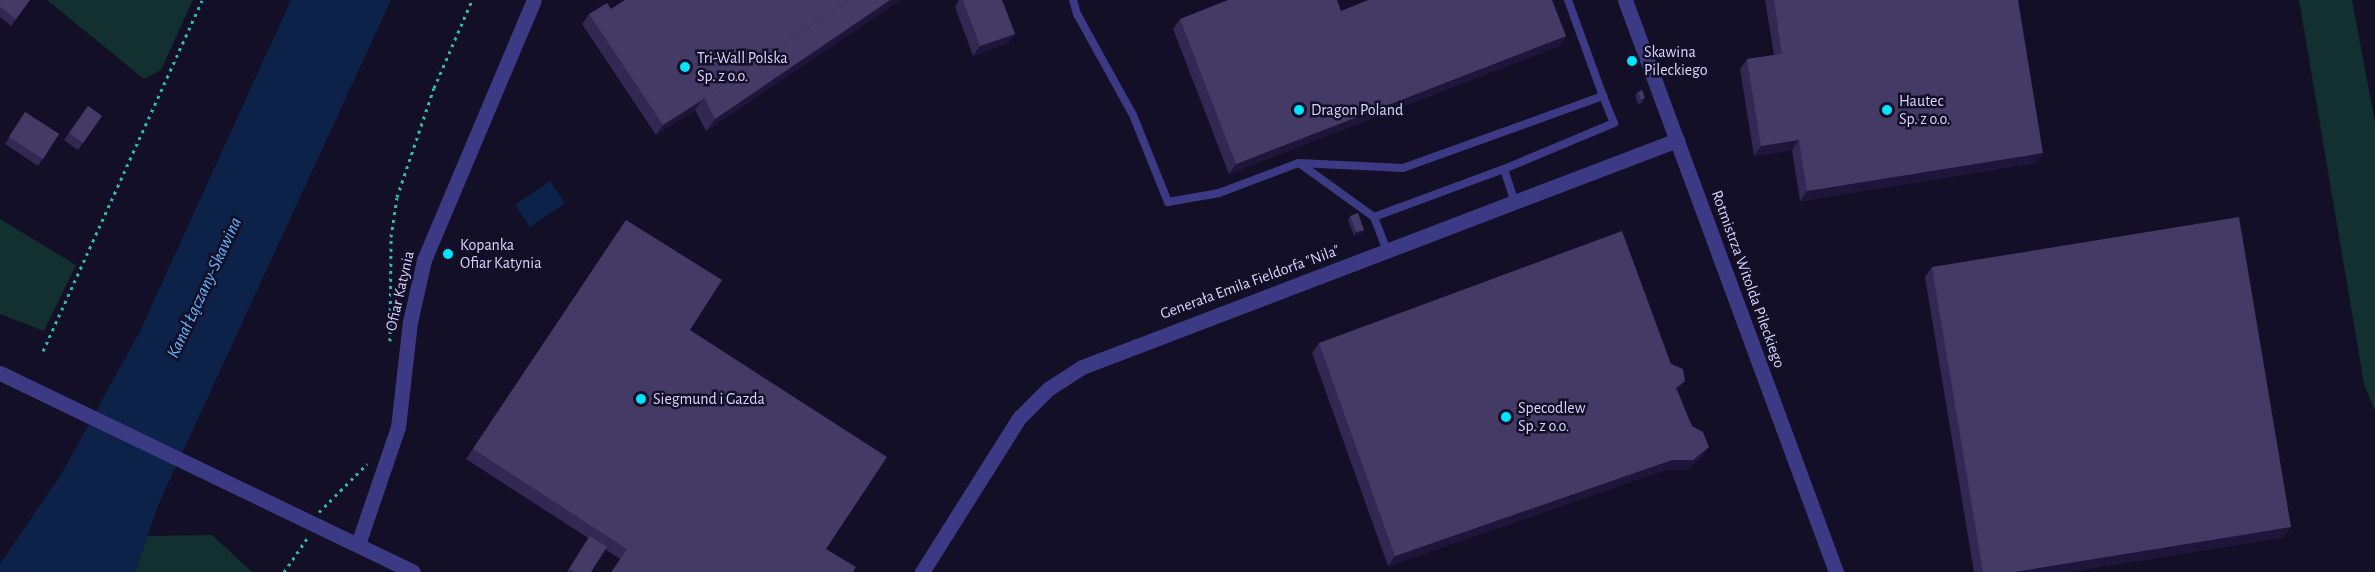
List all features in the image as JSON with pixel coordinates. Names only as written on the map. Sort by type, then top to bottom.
[{"type":"street","name":"Ofiar Katynia","points":[[358,544],[398,427],[410,322],[424,260],[534,0]]},
{"type":"street","name":"Rotmistrza Witolda Pileckiego","points":[[1624,0],[1836,572]]},
{"type":"street","name":"Generała Emila Fieldorfa \"Nila\"","points":[[922,572],[1019,418],[1048,389],[1116,351],[1515,203],[1677,140]]},
{"type":"street","points":[[0,374],[358,544],[412,572]]},
{"type":"lane","points":[[1073,0],[1077,14],[1133,115],[1167,202],[1219,193],[1299,164],[1403,168],[1603,96]]},
{"type":"lane","points":[[1374,217],[1503,169],[1614,123],[1570,1]]},
{"type":"lane","points":[[1299,164],[1374,217],[1387,251]]},
{"type":"lane","points":[[1503,169],[1515,203]]},
{"type":"path","points":[[43,351],[202,0]]},
{"type":"path","points":[[390,347],[391,237],[397,197],[434,88],[472,0]]},
{"type":"path","points":[[318,514],[367,465],[370,455]]},
{"type":"path","points":[[284,572],[309,536]]},
{"type":"green space","points":[[47,0],[193,0],[161,70],[144,79]]},
{"type":"green space","points":[[2299,0],[2352,0],[2375,122],[2375,411],[2364,384]]},
{"type":"green space","points":[[0,219],[76,265],[44,331],[0,314]]},
{"type":"green space","points":[[212,535],[252,572],[135,572],[147,536]]},
{"type":"water","name":"Kanał Łączany-Skawina","points":[[291,0],[391,0],[159,503],[135,572],[0,572],[0,564],[62,473],[141,329]]},
{"type":"water","points":[[550,181],[565,203],[530,227],[515,205]]},
{"type":"building","points":[[0,0],[30,0],[16,19],[0,7]]},
{"type":"building","name":"Tri-Wall Polska Sp. z o.o.","points":[[625,0],[849,0],[663,125],[589,14],[607,3],[611,9]]},
{"type":"building","points":[[849,0],[890,0],[715,119],[704,97]]},
{"type":"building","points":[[963,0],[1002,0],[1015,34],[980,46]]},
{"type":"building","name":"Dragon Poland","points":[[1228,0],[1337,0],[1341,11],[1368,0],[1552,0],[1566,36],[1236,164],[1180,19]]},
{"type":"building","name":"Hautec Sp. z o.o.","points":[[1774,0],[2018,0],[2043,153],[1807,191],[1799,140],[1761,146],[1747,59],[1782,54]]},
{"type":"building","points":[[1642,90],[1645,98],[1641,100],[1638,92]]},
{"type":"building","points":[[88,106],[102,116],[83,143],[69,133]]},
{"type":"building","points":[[25,112],[59,134],[43,159],[9,137]]},
{"type":"building","points":[[1358,213],[1364,230],[1356,232],[1350,216]]},
{"type":"building","points":[[2239,217],[2291,527],[2014,572],[1983,572],[1932,267]]},
{"type":"building","name":"Siegmund i Gazda","points":[[626,220],[722,280],[690,330],[887,457],[826,549],[856,567],[853,572],[612,572],[627,549],[473,449]]},
{"type":"building","name":"Specodlew Sp. z o.o.","points":[[1622,231],[1671,364],[1683,369],[1685,381],[1676,388],[1692,426],[1703,432],[1709,447],[1693,460],[1672,460],[1395,556],[1319,343]]},
{"type":"building","points":[[590,536],[607,547],[591,572],[574,572],[569,569]]},
{"type":"place","name":"Skawina Pileckiego","points":[[1632,61]]},
{"type":"place","name":"Tri-Wall Polska Sp. z o.o.","points":[[685,67]]},
{"type":"place","name":"Dragon Poland","points":[[1299,110]]},
{"type":"place","name":"Hautec Sp. z o.o.","points":[[1887,110]]},
{"type":"place","name":"Kopanka Ofiar Katynia","points":[[448,254]]},
{"type":"place","name":"Siegmund i Gazda","points":[[641,399]]},
{"type":"place","name":"Specodlew Sp. z o.o.","points":[[1506,417]]}]
